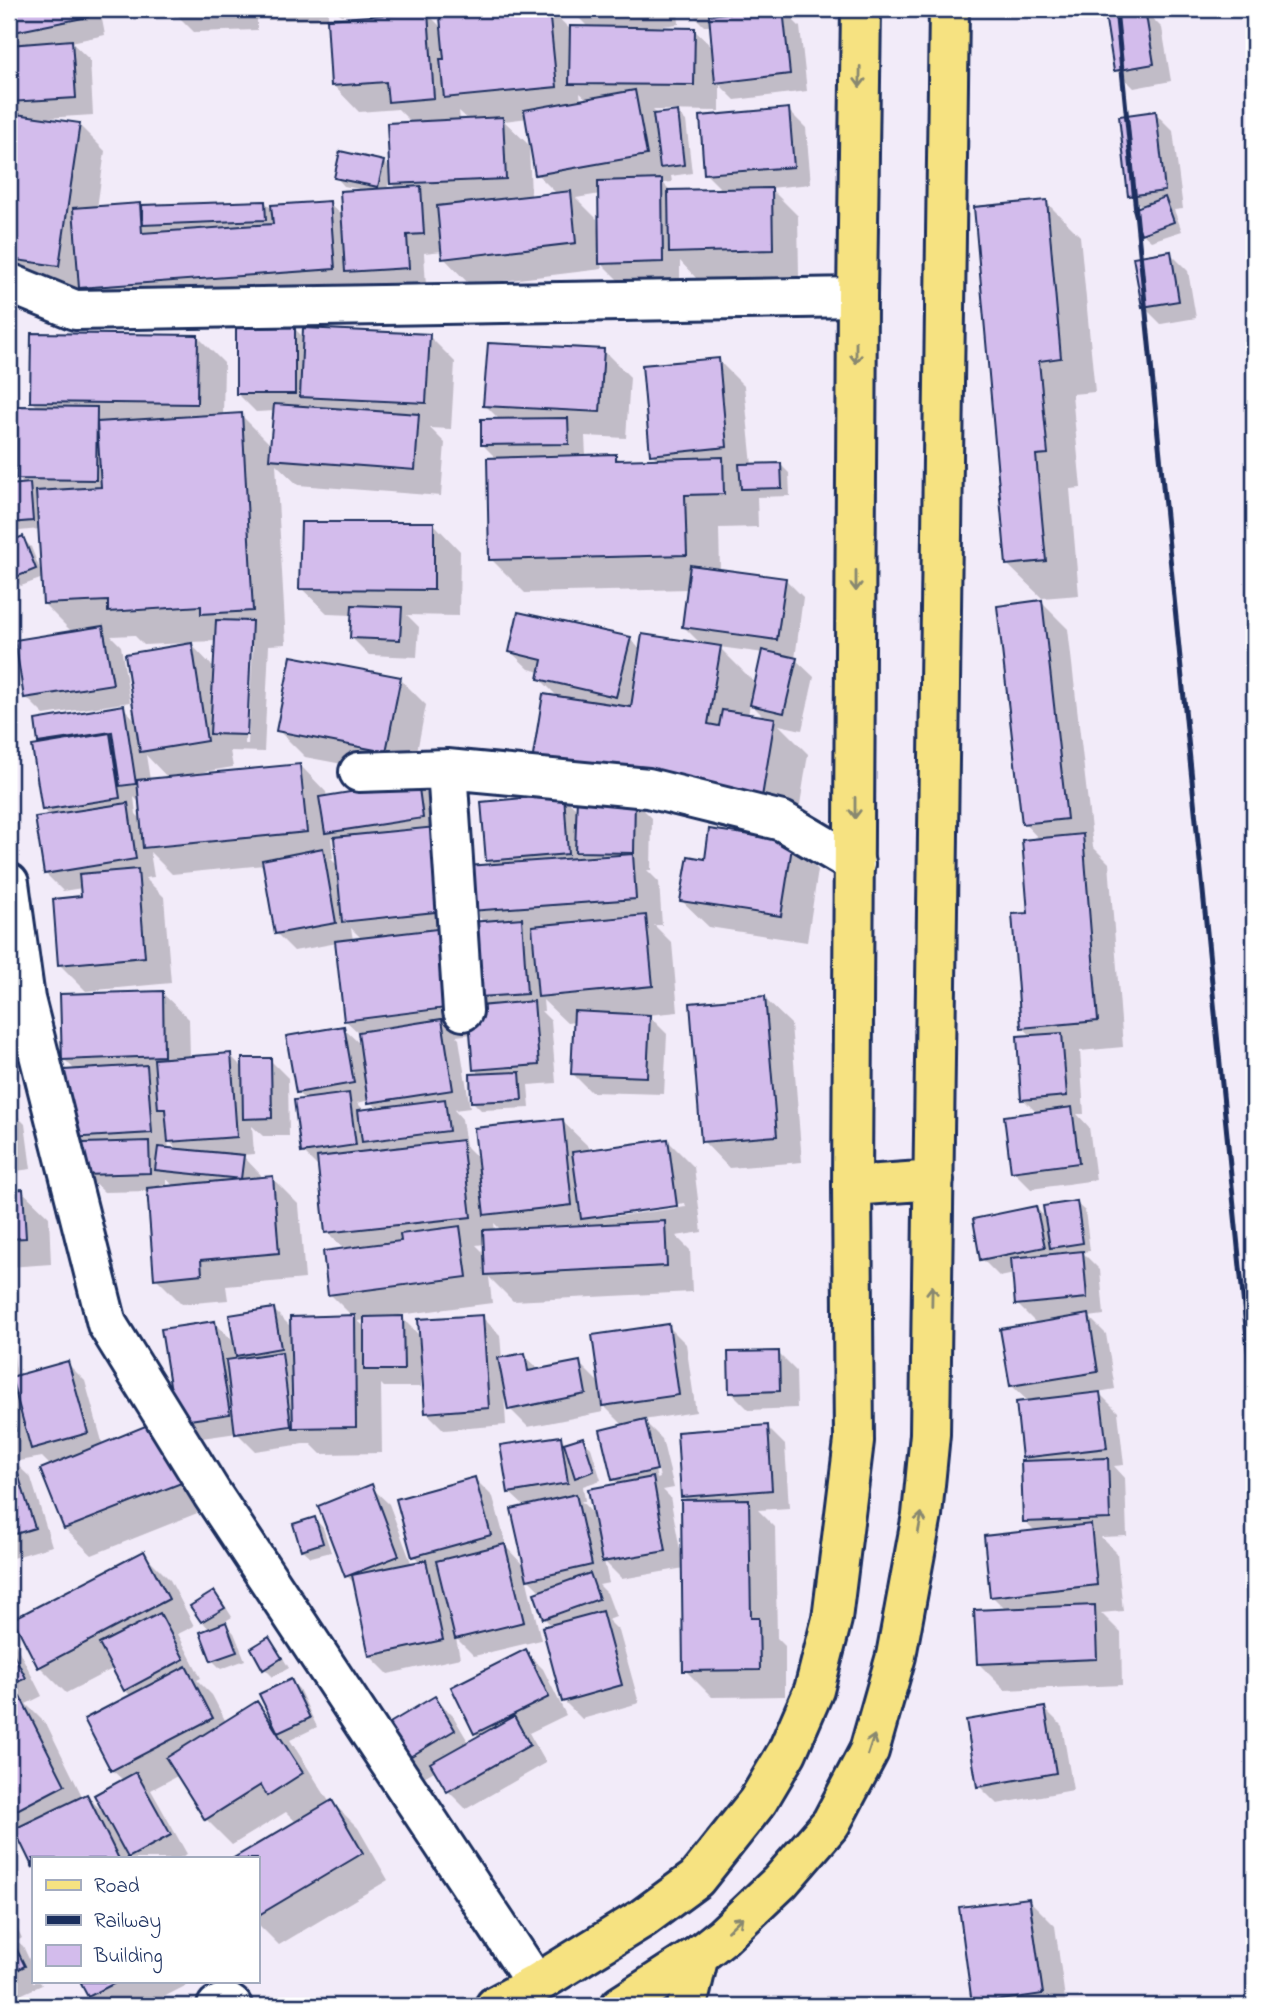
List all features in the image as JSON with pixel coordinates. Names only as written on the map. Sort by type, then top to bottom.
[{"type":"main road","points":[[495,2006],[643,1918],[696,1878],[758,1801],[787,1752],[814,1690],[832,1619],[854,1441],[852,1186],[856,297],[861,9]]},
{"type":"main road","points":[[620,2006],[699,1955],[723,1936],[780,1882],[831,1823],[869,1751],[896,1656],[923,1502],[930,1434],[949,9]]},
{"type":"main road","points":[[852,1186],[934,1180]]},
{"type":"main road","points":[[687,2006],[699,1955]]},
{"type":"street","points":[[9,283],[75,310],[856,297]]},
{"type":"street","points":[[359,772],[447,769],[648,788],[782,821],[855,864]]},
{"type":"street","points":[[447,769],[463,1011]]},
{"type":"street","points":[[9,883],[17,1000],[107,1324],[212,1494],[536,1984]]},
{"type":"street","points":[[217,2006],[226,2002],[232,2006]]},
{"type":"building","points":[[9,9],[86,9],[88,17],[9,33]]},
{"type":"building","points":[[175,9],[240,9],[240,13],[175,15]]},
{"type":"building","points":[[549,9],[557,87],[444,98],[440,17]]},
{"type":"building","points":[[783,9],[790,74],[715,83],[709,15]]},
{"type":"building","points":[[1145,9],[1154,64],[1114,71],[1105,14]]},
{"type":"building","points":[[428,12],[434,98],[388,102],[386,82],[331,86],[327,19]]},
{"type":"building","points":[[570,26],[695,28],[694,85],[569,84]]},
{"type":"building","points":[[72,40],[76,98],[9,102],[9,45]]},
{"type":"building","points":[[635,90],[647,155],[535,175],[524,110]]},
{"type":"building","points":[[789,108],[794,167],[704,174],[700,116]]},
{"type":"building","points":[[678,111],[684,165],[660,168],[653,114]]},
{"type":"building","points":[[1156,111],[1165,191],[1128,196],[1119,116]]},
{"type":"building","points":[[9,113],[80,123],[59,266],[9,259]]},
{"type":"building","points":[[503,117],[506,179],[390,184],[387,123]]},
{"type":"building","points":[[340,151],[384,161],[378,187],[334,178]]},
{"type":"building","points":[[662,179],[663,262],[599,264],[598,181]]},
{"type":"building","points":[[421,186],[424,234],[407,235],[409,268],[345,272],[340,191]]},
{"type":"building","points":[[772,188],[773,250],[669,253],[668,190]]},
{"type":"building","points":[[571,191],[576,243],[442,259],[437,206]]},
{"type":"building","points":[[1165,197],[1174,222],[1141,234],[1133,209]]},
{"type":"building","points":[[1047,200],[1061,358],[1039,361],[1048,454],[1036,455],[1046,561],[1006,565],[974,207]]},
{"type":"building","points":[[265,201],[266,220],[143,225],[142,205]]},
{"type":"building","points":[[330,201],[335,269],[79,288],[73,208],[140,203],[142,233],[273,224],[271,205]]},
{"type":"building","points":[[1171,251],[1179,301],[1142,307],[1133,257]]},
{"type":"building","points":[[295,327],[295,394],[236,394],[236,328]]},
{"type":"building","points":[[303,328],[430,334],[426,403],[300,397]]},
{"type":"building","points":[[31,333],[198,335],[197,404],[30,402]]},
{"type":"building","points":[[488,343],[604,349],[600,412],[483,406]]},
{"type":"building","points":[[719,358],[727,447],[650,455],[642,365]]},
{"type":"building","points":[[274,404],[419,414],[415,470],[269,459]]},
{"type":"building","points":[[17,406],[97,407],[96,480],[16,479]]},
{"type":"building","points":[[242,413],[253,611],[201,614],[201,606],[108,612],[108,601],[43,604],[36,491],[101,487],[97,422]]},
{"type":"building","points":[[568,418],[569,444],[481,445],[481,419]]},
{"type":"building","points":[[616,454],[616,460],[723,457],[724,494],[685,495],[687,555],[489,560],[487,458]]},
{"type":"building","points":[[781,463],[782,488],[741,489],[739,464]]},
{"type":"building","points":[[30,483],[33,521],[9,523],[9,485]]},
{"type":"building","points":[[301,522],[434,522],[434,590],[299,589]]},
{"type":"building","points":[[23,536],[36,569],[11,579],[9,542]]},
{"type":"building","points":[[690,565],[786,578],[777,640],[682,627]]},
{"type":"building","points":[[1042,600],[1067,819],[1022,824],[997,606]]},
{"type":"building","points":[[352,605],[402,607],[400,640],[350,638]]},
{"type":"building","points":[[518,612],[631,637],[616,697],[538,679],[542,660],[509,652]]},
{"type":"building","points":[[216,620],[252,621],[247,735],[210,734]]},
{"type":"building","points":[[103,626],[113,684],[24,698],[15,640]]},
{"type":"building","points":[[642,634],[721,646],[708,724],[719,726],[722,710],[775,718],[762,797],[532,762],[543,694],[631,707]]},
{"type":"building","points":[[192,643],[207,741],[140,752],[125,654]]},
{"type":"building","points":[[762,650],[797,658],[784,713],[750,705]]},
{"type":"building","points":[[291,656],[401,677],[386,752],[276,731]]},
{"type":"building","points":[[124,705],[136,784],[120,786],[112,732],[38,743],[35,720]]},
{"type":"building","points":[[110,733],[120,798],[42,810],[32,746]]},
{"type":"building","points":[[300,764],[307,832],[143,848],[137,780]]},
{"type":"building","points":[[418,781],[423,818],[325,833],[319,797]]},
{"type":"building","points":[[564,794],[568,854],[486,861],[481,802]]},
{"type":"building","points":[[577,797],[635,798],[634,853],[575,852]]},
{"type":"building","points":[[128,803],[136,859],[44,874],[35,817]]},
{"type":"building","points":[[436,827],[444,911],[342,922],[334,837]]},
{"type":"building","points":[[709,829],[793,841],[781,916],[680,901],[688,856],[705,859]]},
{"type":"building","points":[[1083,834],[1098,1021],[1021,1028],[1012,914],[1028,913],[1022,840]]},
{"type":"building","points":[[323,848],[336,923],[275,934],[262,860]]},
{"type":"building","points":[[633,854],[636,899],[470,911],[467,866]]},
{"type":"building","points":[[138,869],[145,957],[58,965],[53,899],[81,896],[79,874]]},
{"type":"building","points":[[646,915],[653,986],[538,997],[532,926]]},
{"type":"building","points":[[522,918],[527,994],[464,998],[458,923]]},
{"type":"building","points":[[445,928],[454,1007],[344,1021],[335,941]]},
{"type":"building","points":[[163,991],[164,1056],[62,1060],[60,994]]},
{"type":"building","points":[[765,996],[777,1136],[701,1142],[690,1003]]},
{"type":"building","points":[[534,1001],[539,1065],[473,1070],[468,1007]]},
{"type":"building","points":[[574,1011],[650,1015],[647,1077],[571,1074]]},
{"type":"building","points":[[442,1019],[453,1090],[368,1103],[358,1032]]},
{"type":"building","points":[[344,1026],[354,1083],[296,1093],[286,1036]]},
{"type":"building","points":[[1062,1033],[1067,1096],[1021,1100],[1017,1036]]},
{"type":"building","points":[[231,1053],[237,1137],[168,1142],[165,1109],[158,1109],[154,1059]]},
{"type":"building","points":[[242,1058],[271,1058],[272,1118],[243,1119]]},
{"type":"building","points":[[147,1065],[152,1133],[68,1138],[64,1070]]},
{"type":"building","points":[[520,1072],[522,1100],[471,1102],[470,1074]]},
{"type":"building","points":[[349,1093],[356,1145],[301,1153],[294,1100]]},
{"type":"building","points":[[445,1099],[449,1131],[362,1142],[358,1110]]},
{"type":"building","points":[[1072,1107],[1079,1163],[1011,1172],[1004,1116]]},
{"type":"building","points":[[9,1114],[14,1151],[9,1152]]},
{"type":"building","points":[[563,1119],[572,1205],[484,1215],[474,1128]]},
{"type":"building","points":[[668,1139],[677,1206],[581,1219],[572,1152]]},
{"type":"building","points":[[462,1140],[471,1217],[325,1233],[317,1157]]},
{"type":"building","points":[[149,1141],[150,1173],[84,1175],[83,1143]]},
{"type":"building","points":[[158,1147],[244,1155],[241,1179],[155,1170]]},
{"type":"building","points":[[273,1176],[279,1253],[201,1260],[202,1274],[154,1279],[147,1188]]},
{"type":"building","points":[[23,1189],[26,1238],[9,1239],[9,1190]]},
{"type":"building","points":[[1077,1201],[1083,1243],[1050,1248],[1043,1206]]},
{"type":"building","points":[[1036,1206],[1045,1247],[980,1260],[973,1219]]},
{"type":"building","points":[[665,1221],[667,1266],[485,1275],[483,1230]]},
{"type":"building","points":[[460,1226],[467,1277],[328,1295],[323,1251],[401,1241],[400,1234]]},
{"type":"building","points":[[1083,1251],[1087,1298],[1015,1305],[1011,1258]]},
{"type":"building","points":[[274,1308],[281,1348],[236,1356],[229,1315]]},
{"type":"building","points":[[1089,1314],[1098,1372],[1010,1386],[1000,1329]]},
{"type":"building","points":[[355,1315],[356,1427],[293,1428],[290,1317]]},
{"type":"building","points":[[483,1315],[489,1408],[425,1413],[418,1319]]},
{"type":"building","points":[[403,1316],[404,1370],[364,1370],[364,1317]]},
{"type":"building","points":[[215,1321],[230,1414],[176,1422],[161,1329]]},
{"type":"building","points":[[669,1324],[679,1395],[602,1406],[592,1335]]},
{"type":"building","points":[[779,1351],[780,1391],[729,1393],[728,1352]]},
{"type":"building","points":[[282,1352],[291,1426],[235,1434],[226,1360]]},
{"type":"building","points":[[525,1353],[528,1371],[580,1361],[586,1394],[508,1410],[498,1358]]},
{"type":"building","points":[[68,1361],[88,1433],[31,1449],[11,1377]]},
{"type":"building","points":[[9,1389],[16,1431],[9,1432]]},
{"type":"building","points":[[1100,1392],[1107,1448],[1022,1458],[1016,1402]]},
{"type":"building","points":[[645,1419],[657,1470],[612,1480],[600,1430]]},
{"type":"building","points":[[160,1420],[184,1482],[64,1529],[40,1469]]},
{"type":"building","points":[[768,1425],[772,1490],[681,1497],[677,1432]]},
{"type":"building","points":[[561,1436],[568,1483],[508,1493],[500,1445]]},
{"type":"building","points":[[583,1437],[594,1471],[575,1478],[564,1443]]},
{"type":"building","points":[[13,1458],[35,1528],[9,1536],[9,1460]]},
{"type":"building","points":[[1108,1458],[1110,1519],[1023,1522],[1021,1461]]},
{"type":"building","points":[[475,1477],[491,1535],[412,1557],[396,1499]]},
{"type":"building","points":[[653,1477],[666,1551],[602,1562],[588,1489]]},
{"type":"building","points":[[372,1484],[399,1556],[345,1577],[318,1506]]},
{"type":"building","points":[[576,1494],[592,1565],[527,1580],[511,1509]]},
{"type":"building","points":[[749,1499],[751,1618],[759,1618],[760,1670],[683,1671],[681,1500]]},
{"type":"building","points":[[315,1517],[323,1543],[301,1550],[293,1524]]},
{"type":"building","points":[[1091,1524],[1097,1585],[990,1597],[984,1536]]},
{"type":"building","points":[[505,1544],[524,1622],[455,1639],[436,1561]]},
{"type":"building","points":[[144,1551],[169,1599],[38,1668],[13,1619]]},
{"type":"building","points":[[426,1560],[443,1640],[369,1656],[352,1575]]},
{"type":"building","points":[[590,1573],[599,1599],[543,1619],[534,1593]]},
{"type":"building","points":[[214,1591],[225,1608],[201,1622],[190,1606]]},
{"type":"building","points":[[1095,1605],[1097,1659],[977,1664],[974,1610]]},
{"type":"building","points":[[602,1611],[622,1685],[562,1702],[542,1627]]},
{"type":"building","points":[[160,1613],[184,1659],[124,1691],[99,1644]]},
{"type":"building","points":[[226,1622],[237,1652],[211,1661],[200,1632]]},
{"type":"building","points":[[269,1637],[282,1658],[263,1670],[251,1648]]},
{"type":"building","points":[[9,1645],[26,1678],[9,1686]]},
{"type":"building","points":[[526,1649],[549,1697],[474,1734],[451,1687]]},
{"type":"building","points":[[186,1666],[213,1718],[111,1771],[84,1719]]},
{"type":"building","points":[[291,1679],[310,1718],[278,1733],[259,1694]]},
{"type":"building","points":[[20,1696],[65,1785],[9,1814],[9,1702]]},
{"type":"building","points":[[435,1696],[455,1730],[403,1761],[383,1727]]},
{"type":"building","points":[[257,1701],[303,1773],[267,1796],[261,1785],[205,1820],[166,1758]]},
{"type":"building","points":[[1045,1707],[1056,1773],[977,1787],[966,1720]]},
{"type":"building","points":[[514,1716],[530,1745],[447,1792],[430,1763]]},
{"type":"building","points":[[136,1772],[171,1835],[127,1857],[94,1795]]},
{"type":"building","points":[[87,1794],[118,1857],[32,1857],[32,1866],[14,1829]]},
{"type":"building","points":[[332,1800],[363,1853],[259,1915],[259,1857],[235,1857]]},
{"type":"building","points":[[1029,1898],[1043,1994],[972,2004],[959,1907]]},
{"type":"building","points":[[9,1934],[25,1966],[9,1974]]},
{"type":"building","points":[[9,1982],[20,2003],[13,2006],[9,2006]]},
{"type":"building","points":[[81,1983],[115,1983],[88,1997]]},
{"type":"railway","points":[[1116,9],[1254,1409]]}]
